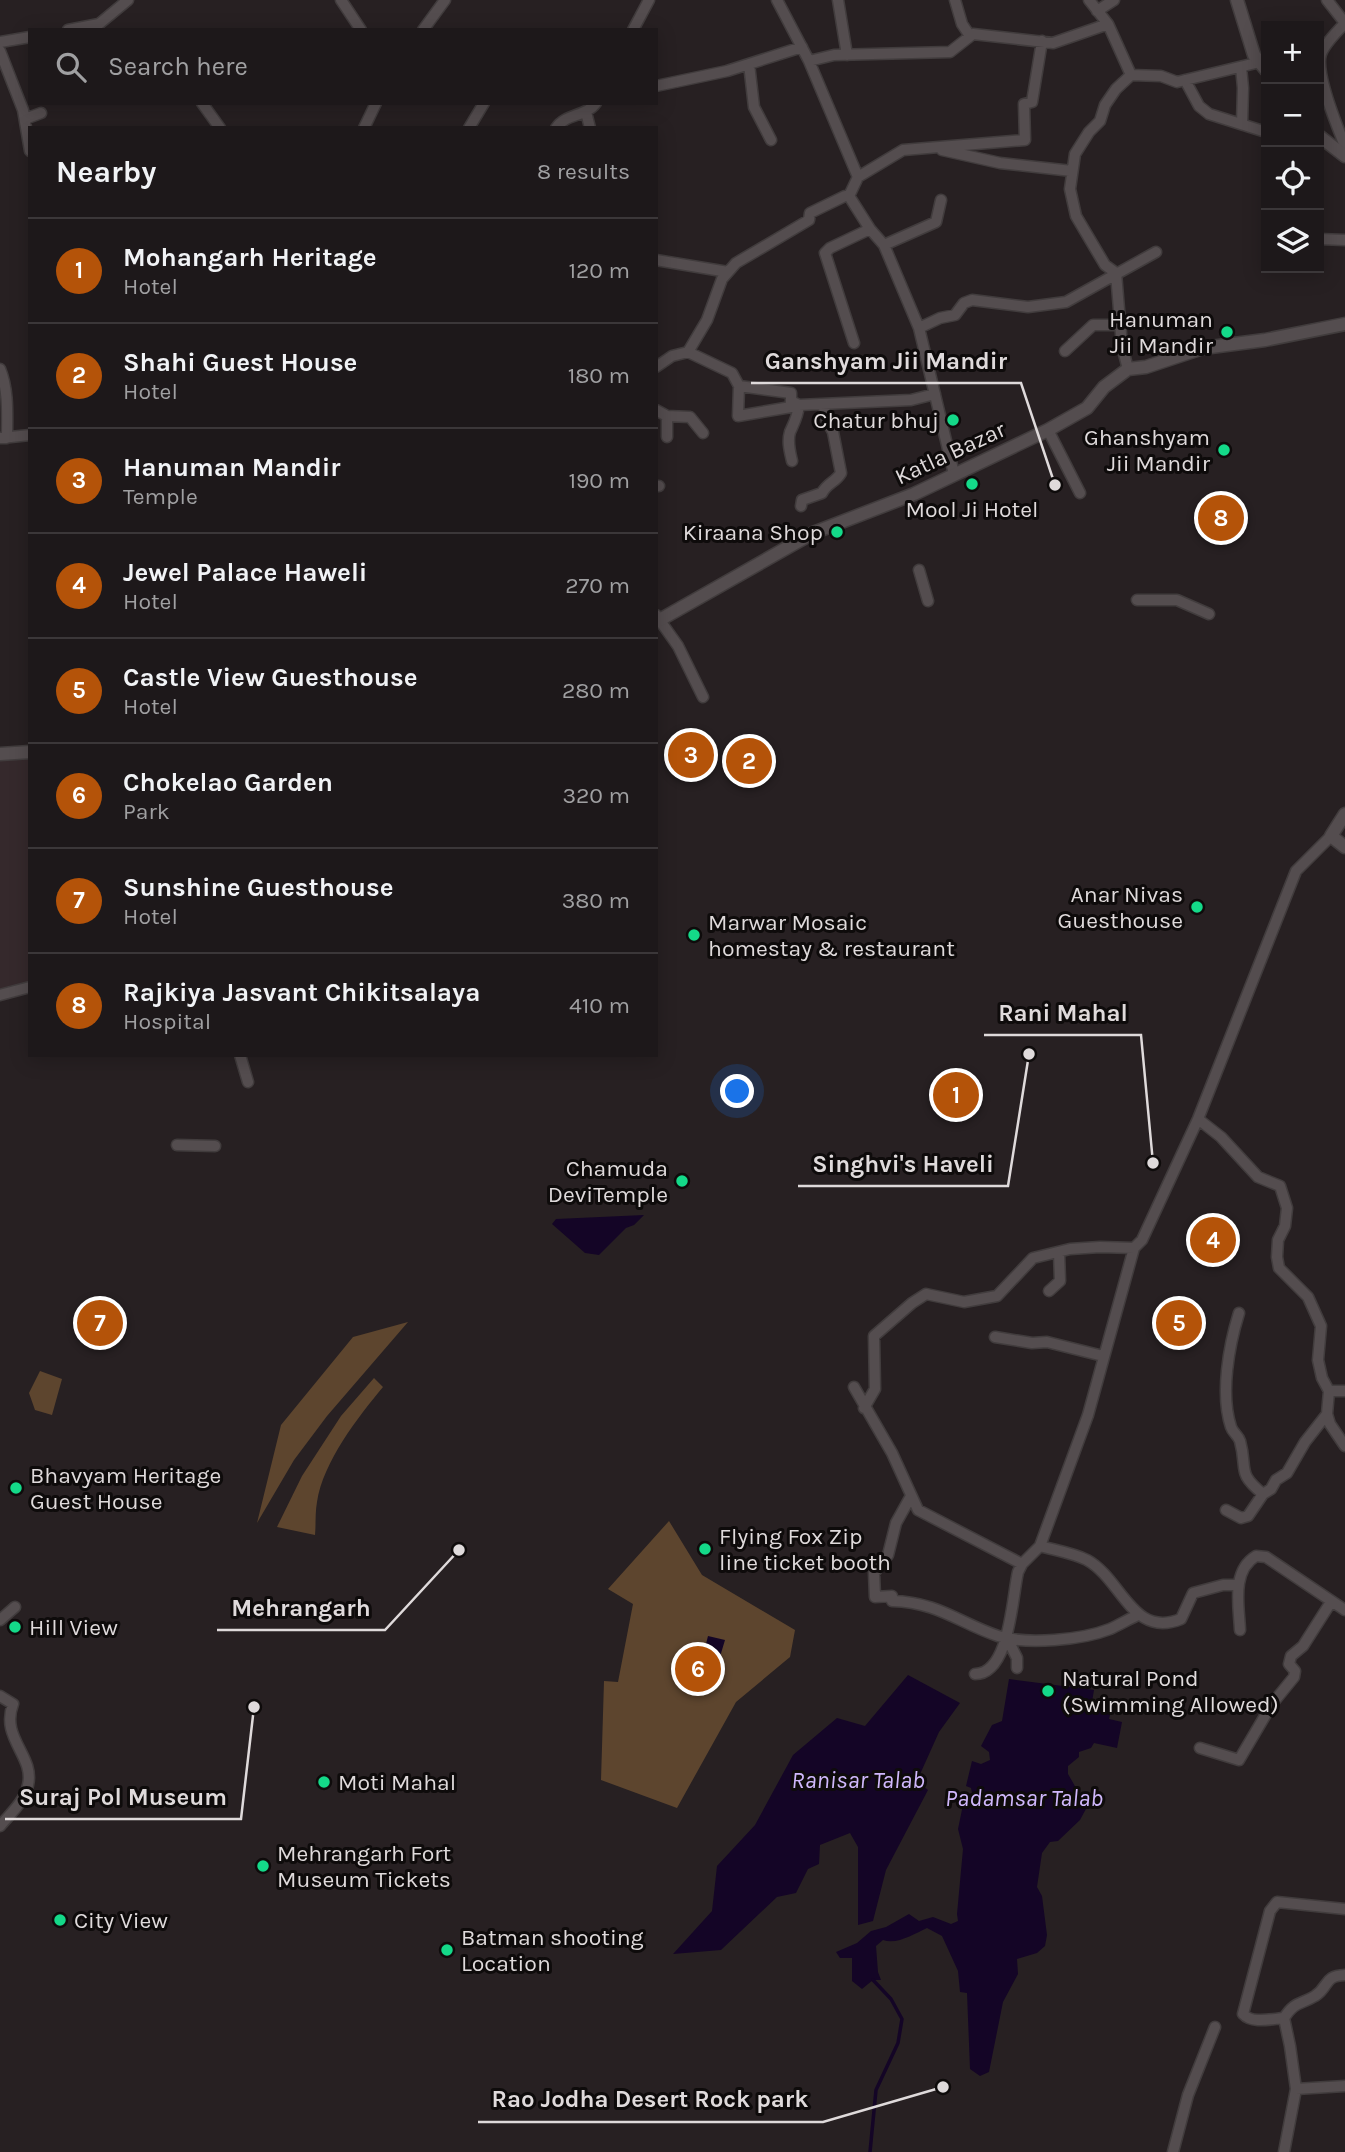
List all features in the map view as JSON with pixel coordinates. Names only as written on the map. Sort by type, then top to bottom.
[{"type":"street","points":[[99,27],[128,0]]},
{"type":"street","points":[[341,0],[360,28]]},
{"type":"street","points":[[424,28],[445,0]]},
{"type":"street","points":[[634,28],[649,0]]},
{"type":"street","points":[[777,0],[809,61],[858,177]]},
{"type":"street","points":[[838,0],[847,55]]},
{"type":"street","points":[[955,0],[962,24],[970,36]]},
{"type":"street","points":[[1089,0],[1108,24],[1131,75]]},
{"type":"street","points":[[1097,11],[1114,0]]},
{"type":"street","points":[[1237,0],[1254,55],[1261,64]]},
{"type":"street","points":[[1327,0],[1345,23],[1322,51],[1320,66],[1332,116],[1345,146]]},
{"type":"street","points":[[809,61],[834,55],[950,52],[972,34],[1053,43],[1108,24]]},
{"type":"street","points":[[0,42],[28,37]]},
{"type":"street","points":[[688,352],[707,320],[722,279],[736,263],[809,220],[810,213],[849,196],[858,177],[903,150],[1025,140],[1024,104],[1032,102],[1042,41]]},
{"type":"street","points":[[658,86],[727,71],[802,47]]},
{"type":"street","points":[[0,51],[25,119],[28,138]]},
{"type":"street","points":[[749,64],[754,107],[771,140]]},
{"type":"street","points":[[1116,273],[1105,265],[1076,216],[1070,189],[1075,153],[1100,121],[1105,105],[1116,89],[1131,75],[1161,76],[1177,82],[1241,67],[1261,66]]},
{"type":"street","points":[[1241,67],[1242,124]]},
{"type":"street","points":[[1185,80],[1199,106],[1209,114],[1261,130]]},
{"type":"street","points":[[203,105],[219,126]]},
{"type":"street","points":[[365,126],[375,105]]},
{"type":"street","points":[[470,126],[483,105]]},
{"type":"street","points":[[557,126],[561,121],[586,112],[594,105]]},
{"type":"street","points":[[586,112],[590,126]]},
{"type":"street","points":[[25,119],[41,113]]},
{"type":"street","points":[[1324,140],[1345,156]]},
{"type":"street","points":[[933,148],[1000,163],[1072,171]]},
{"type":"street","points":[[849,196],[870,229],[884,244],[919,328],[954,474]]},
{"type":"street","points":[[884,244],[936,222],[941,200]]},
{"type":"street","points":[[855,343],[825,253],[870,229]]},
{"type":"street","points":[[1324,239],[1345,240]]},
{"type":"street","points":[[919,328],[940,318],[955,315],[964,303],[972,300],[1028,307],[1066,302],[1156,252]]},
{"type":"street","points":[[658,260],[728,272]]},
{"type":"street","points":[[1116,273],[1119,325],[1128,369]]},
{"type":"street","name":"Katla Bazar","points":[[658,618],[813,533],[914,494],[1048,430],[1087,408],[1104,387],[1128,369],[1146,367],[1203,348],[1265,340],[1345,324]]},
{"type":"street","points":[[1065,351],[1093,326],[1119,325]]},
{"type":"street","points":[[658,366],[672,356],[688,352],[732,373],[739,386],[738,416],[791,407],[795,403],[911,400],[935,394]]},
{"type":"street","points":[[0,369],[7,397],[3,438],[28,435]]},
{"type":"street","points":[[739,386],[791,393],[795,403],[796,422],[790,433],[792,461]]},
{"type":"street","points":[[801,506],[802,500],[822,492],[826,485],[838,479],[841,473],[833,432],[823,404]]},
{"type":"street","points":[[667,437],[661,413],[690,417],[703,433]]},
{"type":"street","points":[[1048,430],[1080,492]]},
{"type":"street","points":[[919,570],[928,601]]},
{"type":"street","points":[[1137,600],[1181,601],[1209,614]]},
{"type":"street","points":[[658,620],[678,646],[703,697]]},
{"type":"street","points":[[0,754],[28,752]]},
{"type":"street","points":[[975,1674],[983,1673],[992,1667],[1007,1639],[1015,1584],[1022,1564],[1040,1546],[1088,1415],[1134,1248],[1142,1240],[1198,1119],[1290,882],[1296,871],[1331,836],[1345,814]]},
{"type":"street","points":[[1331,836],[1345,847]]},
{"type":"street","points":[[0,995],[28,988]]},
{"type":"street","points":[[241,1057],[248,1082]]},
{"type":"street","points":[[1198,1119],[1221,1136],[1258,1177],[1280,1186],[1287,1208],[1285,1226],[1278,1240],[1279,1268],[1308,1297],[1321,1326],[1319,1368],[1329,1391],[1327,1414],[1329,1424],[1345,1446]]},
{"type":"street","points":[[177,1145],[215,1146]]},
{"type":"street","points":[[864,1408],[874,1389],[874,1336],[926,1294],[964,1302],[997,1296],[1033,1258],[1070,1249],[1134,1248]]},
{"type":"street","points":[[1049,1291],[1060,1281],[1059,1252]]},
{"type":"street","points":[[1239,1313],[1228,1357],[1227,1390],[1231,1425],[1239,1438],[1245,1477],[1263,1494]]},
{"type":"street","points":[[995,1337],[1032,1343],[1046,1342],[1103,1356]]},
{"type":"street","points":[[854,1387],[892,1453],[920,1511],[1022,1564]]},
{"type":"street","points":[[1329,1391],[1345,1391]]},
{"type":"street","points":[[1226,1510],[1239,1518],[1246,1518],[1263,1494],[1287,1473],[1305,1442],[1327,1414]]},
{"type":"street","points":[[911,1496],[896,1523],[888,1555],[874,1573],[875,1597],[892,1596],[892,1601],[944,1611],[1007,1639],[1083,1636],[1109,1629],[1138,1615]]},
{"type":"street","points":[[1040,1546],[1088,1560],[1143,1619],[1170,1624],[1181,1619],[1193,1593],[1223,1585],[1237,1585]]},
{"type":"street","points":[[1240,1630],[1237,1585],[1251,1558],[1260,1555],[1339,1606]]},
{"type":"street","points":[[1200,1748],[1239,1760],[1272,1704],[1294,1677],[1295,1671],[1289,1664],[1291,1656],[1339,1606],[1345,1593]]},
{"type":"street","points":[[0,1620],[15,1606]]},
{"type":"street","points":[[1007,1639],[1017,1658],[1017,1668]]},
{"type":"street","points":[[0,1696],[13,1704],[5,1721],[10,1744],[27,1767],[29,1776],[28,1787],[22,1800],[0,1826]]},
{"type":"street","points":[[1345,1909],[1277,1902],[1270,1911],[1243,2014],[1247,2019],[1255,2020],[1284,2018],[1298,2002],[1315,1995],[1331,1977],[1345,1975]]},
{"type":"street","points":[[1284,2018],[1296,2089],[1284,2152]]},
{"type":"street","points":[[1173,2152],[1188,2095],[1215,2027]]},
{"type":"street","points":[[1296,2089],[1345,2086]]},
{"type":"shaded area","points":[[28,752],[28,984],[0,994],[0,754]]},
{"type":"shaded area","points":[[408,1322],[327,1416],[294,1460],[257,1523],[281,1425],[353,1337]]},
{"type":"shaded area","points":[[40,1371],[62,1379],[52,1415],[35,1410],[29,1393]]},
{"type":"shaded area","points":[[374,1378],[383,1387],[353,1426],[326,1471],[317,1502],[315,1535],[277,1527],[302,1476],[341,1416]]},
{"type":"shaded area","points":[[669,1521],[702,1575],[795,1630],[790,1657],[736,1702],[677,1808],[601,1780],[604,1681],[618,1682],[633,1604],[608,1589]]},
{"type":"water","points":[[644,1215],[634,1225],[626,1228],[599,1255],[585,1253],[552,1224],[556,1219]]},
{"type":"water","points":[[708,1636],[725,1640],[719,1660],[703,1656]]},
{"type":"water","name":"Ranisar Talab","points":[[908,1675],[960,1703],[939,1732],[917,1781],[928,1790],[886,1870],[873,1921],[858,1925],[858,1847],[850,1833],[820,1845],[819,1864],[808,1869],[796,1893],[777,1897],[721,1950],[673,1954],[712,1911],[717,1866],[755,1825],[793,1755],[837,1718],[865,1726]]},
{"type":"water","name":"Padamsar Talab","points":[[1009,1679],[1094,1690],[1092,1702],[1112,1707],[1109,1719],[1122,1722],[1117,1748],[1094,1743],[1091,1748],[1079,1752],[1079,1757],[1068,1766],[1068,1774],[1087,1807],[1080,1820],[1058,1841],[1050,1842],[1042,1853],[1037,1887],[1042,1896],[1047,1935],[1045,1946],[1037,1953],[1017,1959],[1018,1974],[1003,2002],[989,2072],[980,2076],[970,2069],[967,1993],[960,1992],[958,1971],[942,1936],[927,1928],[900,1940],[883,1940],[876,1946],[881,1980],[873,1980],[862,1989],[852,1981],[852,1958],[840,1958],[836,1952],[857,1943],[871,1931],[886,1927],[909,1914],[919,1921],[933,1917],[951,1924],[958,1921],[963,1849],[958,1829],[965,1795],[972,1793],[971,1788],[966,1786],[972,1761],[981,1764],[990,1760],[989,1752],[981,1746],[992,1725],[1002,1721]]},
{"type":"waterway","points":[[870,2152],[876,2090],[898,2043],[902,2019],[891,1999],[873,1980]]},
{"type":"place","name":"Hanuman Jii Mandir","points":[[1227,332]]},
{"type":"place","name":"Chatur bhuj","points":[[953,420]]},
{"type":"place","name":"Ghanshyam Jii Mandir","points":[[1224,450]]},
{"type":"place","name":"Mool Ji Hotel","points":[[972,484]]},
{"type":"place","name":"Ganshyam Jii Mandir","points":[[1055,485]]},
{"type":"place","name":"Rajkiya Jasvant Chikitsalaya","points":[[1221,518]]},
{"type":"place","name":"Kiraana Shop","points":[[837,532]]},
{"type":"place","name":"Hanuman Mandir","points":[[691,755]]},
{"type":"place","name":"Shahi Guest House","points":[[749,761]]},
{"type":"place","name":"Anar Nivas Guesthouse","points":[[1197,907]]},
{"type":"place","name":"Marwar Mosaic homestay & restaurant","points":[[694,935]]},
{"type":"place","name":"Singhvi's Haveli","points":[[1029,1054]]},
{"type":"place","name":"Mohangarh Heritage","points":[[956,1095]]},
{"type":"place","name":"Rani Mahal","points":[[1153,1163]]},
{"type":"place","name":"Chamuda DeviTemple","points":[[682,1181]]},
{"type":"place","name":"Jewel Palace Haweli","points":[[1213,1240]]},
{"type":"place","name":"Sunshine Guesthouse","points":[[100,1323]]},
{"type":"place","name":"Castle View Guesthouse","points":[[1179,1323]]},
{"type":"place","name":"Bhavyam Heritage Guest House","points":[[16,1488]]},
{"type":"place","name":"Flying Fox Zip line ticket booth","points":[[705,1549]]},
{"type":"place","name":"Mehrangarh","points":[[459,1550]]},
{"type":"place","name":"Hill View","points":[[15,1627]]},
{"type":"place","name":"Chokelao Garden","points":[[698,1669]]},
{"type":"place","name":"Natural Pond (Swimming Allowed)","points":[[1048,1691]]},
{"type":"place","name":"Suraj Pol Museum","points":[[254,1707]]},
{"type":"place","name":"Moti Mahal","points":[[324,1782]]},
{"type":"place","name":"Mehrangarh Fort Museum Tickets","points":[[263,1866]]},
{"type":"place","name":"City View","points":[[60,1920]]},
{"type":"place","name":"Batman shooting Location","points":[[447,1950]]},
{"type":"place","name":"Rao Jodha Desert Rock park","points":[[943,2087]]}]
